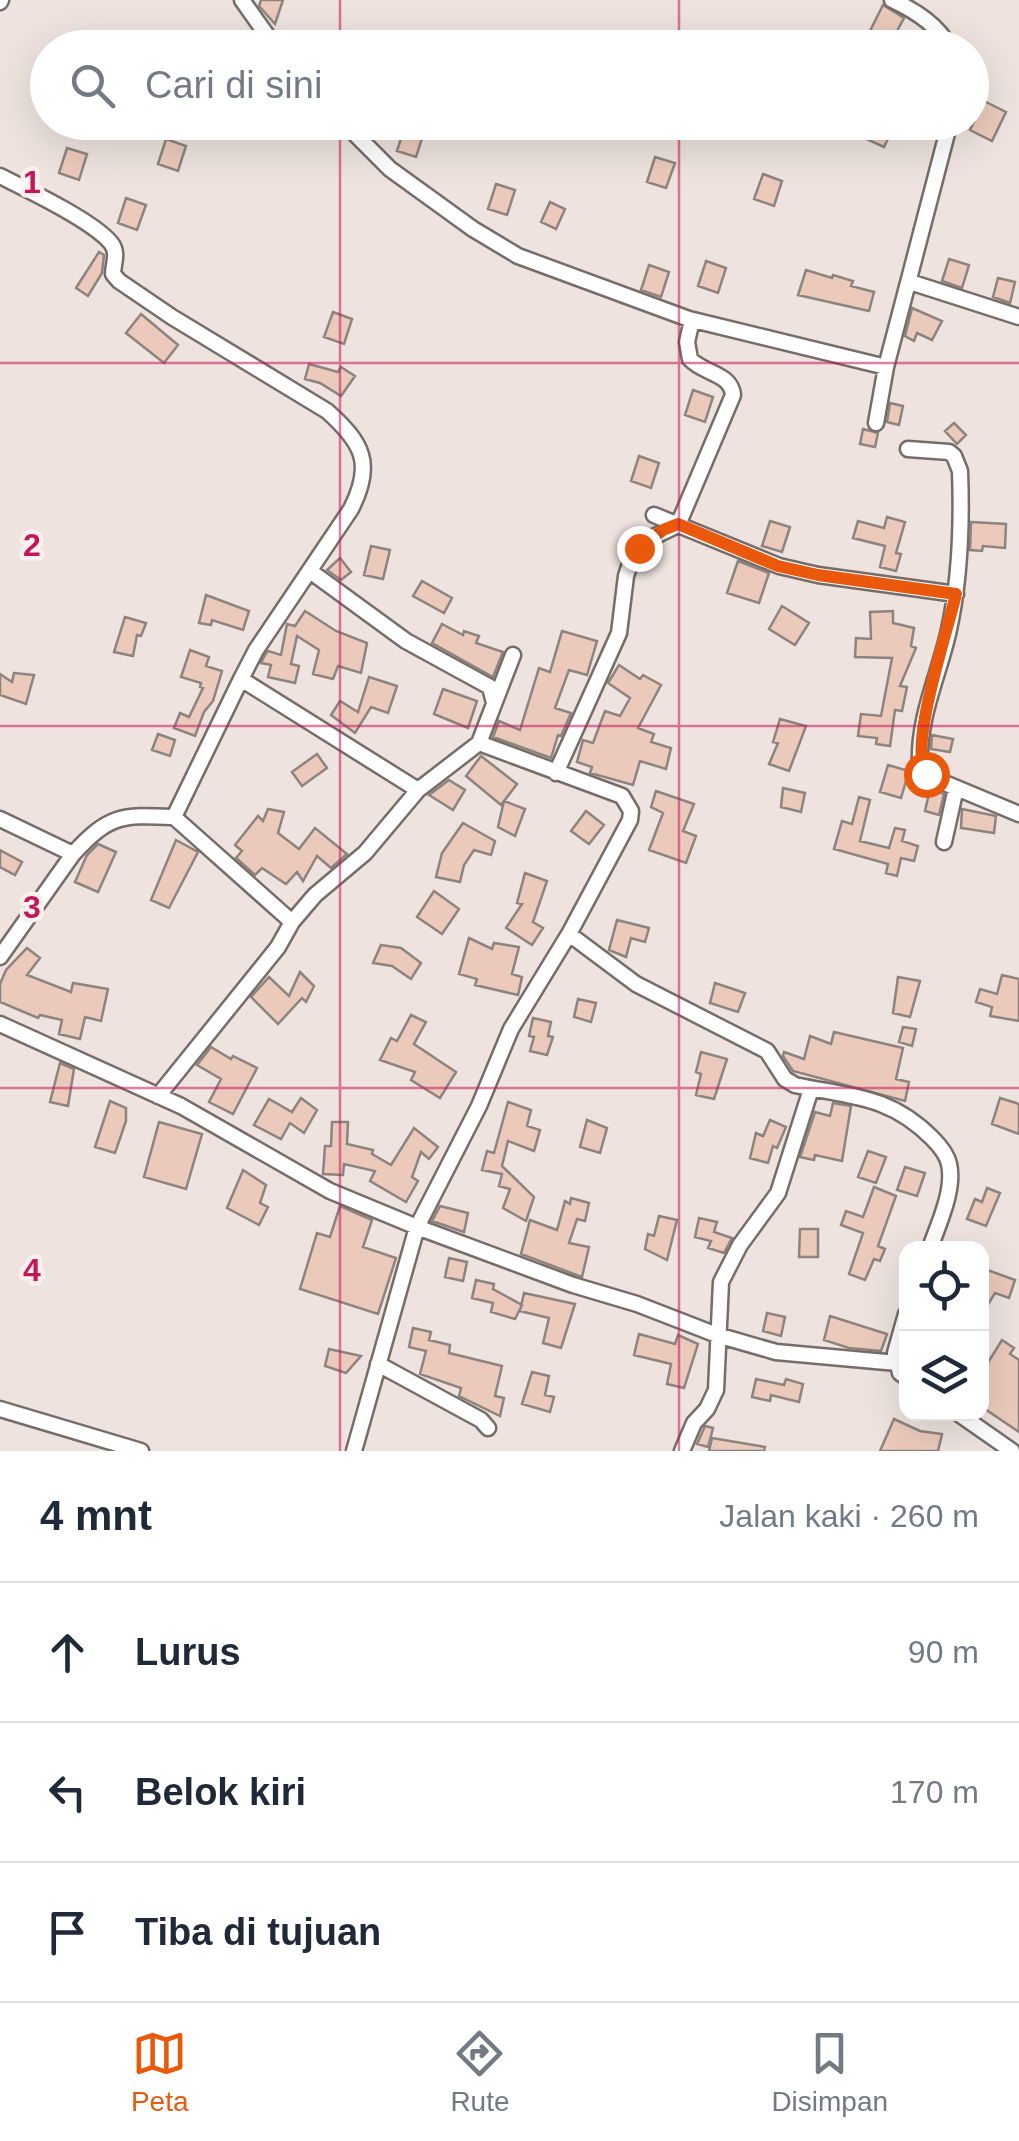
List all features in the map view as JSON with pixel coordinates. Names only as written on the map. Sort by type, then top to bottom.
[{"type":"street","points":[[242,0],[263,30]]},
{"type":"street","points":[[892,0],[937,30]]},
{"type":"street","points":[[361,140],[390,168],[473,229],[518,256],[692,320],[886,367]]},
{"type":"street","points":[[876,423],[886,367],[946,140]]},
{"type":"street","points":[[0,176],[65,210],[111,244],[116,258],[113,274],[119,281],[172,318],[328,411],[348,429],[364,456],[359,493],[241,679],[174,817]]},
{"type":"street","points":[[910,282],[1019,317]]},
{"type":"street","points":[[556,773],[619,633],[632,558],[649,539],[678,524],[733,395],[728,381],[690,359],[692,320]]},
{"type":"street","points":[[908,449],[949,452],[958,462],[960,481],[956,594],[927,703],[920,757],[926,774],[1019,814]]},
{"type":"street","points":[[654,515],[778,566],[956,594]]},
{"type":"street","points":[[310,572],[406,641],[490,687],[494,702]]},
{"type":"street","points":[[158,1096],[272,956],[292,922],[315,895],[365,853],[418,790],[479,742],[513,654]]},
{"type":"street","points":[[241,679],[418,790]]},
{"type":"street","points":[[354,1451],[417,1227],[478,1106],[511,1029],[630,820],[631,811],[622,796],[479,742]]},
{"type":"street","points":[[944,842],[956,788]]},
{"type":"street","points":[[0,957],[72,854],[95,830],[121,817],[174,817],[292,922]]},
{"type":"street","points":[[0,819],[72,854]]},
{"type":"street","points":[[568,934],[636,984],[767,1051],[786,1079],[902,1112],[941,1148],[950,1164],[949,1186],[932,1241]]},
{"type":"street","points":[[0,1024],[158,1096],[330,1191],[417,1227],[717,1335],[776,1352],[897,1363]]},
{"type":"street","points":[[682,1451],[716,1390],[721,1282],[740,1245],[778,1193],[811,1089]]},
{"type":"street","points":[[899,1370],[897,1342],[901,1331]]},
{"type":"street","points":[[378,1364],[482,1420],[488,1428]]},
{"type":"street","points":[[0,1409],[141,1451]]},
{"type":"street","points":[[968,1421],[1012,1451]]},
{"type":"building","points":[[261,0],[283,0],[275,24],[259,6]]},
{"type":"building","points":[[883,5],[904,18],[898,30],[870,30]]},
{"type":"building","points":[[989,104],[1006,112],[992,141],[989,140]]},
{"type":"building","points":[[166,140],[186,146],[178,171],[158,164]]},
{"type":"building","points":[[401,140],[421,140],[416,157],[397,151]]},
{"type":"building","points":[[869,140],[887,140],[884,147]]},
{"type":"building","points":[[67,148],[87,154],[79,180],[59,173]]},
{"type":"building","points":[[655,157],[675,163],[666,188],[647,182]]},
{"type":"building","points":[[763,174],[782,181],[774,206],[754,199]]},
{"type":"building","points":[[496,184],[515,190],[507,215],[488,209]]},
{"type":"building","points":[[126,198],[146,205],[137,230],[118,223]]},
{"type":"building","points":[[550,202],[565,209],[556,229],[541,222]]},
{"type":"building","points":[[99,252],[104,255],[102,273],[88,296],[76,288]]},
{"type":"building","points":[[949,259],[969,265],[962,288],[942,281]]},
{"type":"building","points":[[706,261],[726,268],[718,293],[698,286]]},
{"type":"building","points":[[649,265],[669,272],[661,297],[641,290]]},
{"type":"building","points":[[806,270],[853,281],[851,286],[874,292],[869,311],[798,295]]},
{"type":"building","points":[[998,278],[1015,282],[1010,303],[993,297]]},
{"type":"building","points":[[912,308],[942,321],[932,340],[917,333],[914,341],[905,336]]},
{"type":"building","points":[[333,312],[352,319],[344,344],[324,337]]},
{"type":"building","points":[[141,314],[178,345],[164,363],[126,333]]},
{"type":"building","points":[[309,364],[338,372],[341,367],[355,376],[341,396],[305,379]]},
{"type":"building","points":[[693,390],[713,397],[705,422],[685,415]]},
{"type":"building","points":[[890,403],[903,406],[899,425],[887,422]]},
{"type":"building","points":[[954,423],[966,435],[957,444],[945,431]]},
{"type":"building","points":[[863,429],[878,433],[875,447],[860,444]]},
{"type":"building","points":[[639,456],[659,463],[651,488],[631,481]]},
{"type":"building","points":[[887,517],[905,522],[896,553],[901,554],[896,571],[880,567],[885,546],[853,538],[858,521],[884,528]]},
{"type":"building","points":[[770,521],[790,527],[782,552],[762,546]]},
{"type":"building","points":[[971,522],[1006,524],[1005,548],[983,546],[982,551],[970,550]]},
{"type":"building","points":[[371,546],[390,550],[383,579],[364,575]]},
{"type":"building","points":[[340,558],[351,572],[341,580],[327,570]]},
{"type":"building","points":[[738,561],[769,573],[759,603],[727,593]]},
{"type":"building","points":[[422,581],[452,598],[444,613],[413,596]]},
{"type":"building","points":[[206,595],[249,611],[243,630],[212,620],[211,625],[199,623]]},
{"type":"building","points":[[782,606],[809,623],[795,645],[769,629]]},
{"type":"building","points":[[305,611],[336,631],[367,643],[361,673],[338,666],[333,679],[313,674],[319,650],[297,636],[291,664],[299,666],[295,683],[268,677],[271,665],[261,663],[265,655],[268,651],[281,655],[287,624],[295,626]]},
{"type":"building","points":[[893,611],[893,623],[914,628],[911,646],[916,648],[900,686],[907,687],[902,711],[895,710],[890,746],[876,744],[877,738],[858,736],[861,714],[881,716],[892,658],[855,657],[856,638],[871,639],[870,612]]},
{"type":"building","points":[[125,617],[146,623],[141,636],[137,635],[133,656],[114,652]]},
{"type":"building","points":[[442,624],[463,635],[464,631],[479,636],[476,643],[503,652],[493,677],[432,643]]},
{"type":"building","points":[[562,631],[597,641],[587,675],[569,670],[555,708],[571,713],[551,758],[493,737],[499,721],[520,730],[539,668],[550,672]]},
{"type":"building","points":[[190,650],[209,657],[206,666],[222,671],[213,701],[195,736],[174,728],[180,713],[189,717],[203,688],[201,683],[181,677]]},
{"type":"building","points":[[619,665],[640,679],[643,675],[661,685],[638,728],[654,734],[651,742],[671,748],[666,769],[640,761],[633,785],[590,773],[592,767],[577,762],[583,740],[593,743],[605,711],[620,716],[630,698],[608,683]]},
{"type":"building","points":[[14,673],[34,675],[26,704],[0,695],[0,674],[12,682]]},
{"type":"building","points":[[369,677],[397,686],[388,713],[371,707],[355,733],[331,715],[340,701],[358,712]]},
{"type":"building","points":[[443,689],[477,701],[468,728],[434,714]]},
{"type":"building","points":[[780,719],[806,726],[789,771],[769,764],[778,743],[773,742]]},
{"type":"building","points":[[158,734],[175,740],[170,756],[152,750]]},
{"type":"building","points":[[932,735],[953,739],[950,752],[931,749]]},
{"type":"building","points":[[317,754],[327,768],[302,786],[292,772]]},
{"type":"building","points":[[481,756],[517,784],[501,805],[466,776]]},
{"type":"building","points":[[888,765],[909,771],[901,798],[880,792]]},
{"type":"building","points":[[449,780],[465,790],[453,810],[429,795]]},
{"type":"building","points":[[783,788],[805,793],[801,812],[781,807]]},
{"type":"building","points":[[930,789],[944,794],[939,815],[925,811]]},
{"type":"building","points":[[656,791],[694,804],[683,831],[696,836],[686,863],[649,850],[663,813],[651,807]]},
{"type":"building","points":[[859,797],[870,800],[860,841],[889,848],[895,828],[905,830],[902,841],[918,846],[914,861],[901,858],[897,876],[886,873],[888,864],[834,849],[842,821],[852,824]]},
{"type":"building","points":[[504,801],[525,809],[515,836],[498,827]]},
{"type":"building","points":[[268,809],[284,812],[278,833],[299,849],[315,828],[347,854],[331,868],[317,856],[303,881],[297,872],[286,884],[262,868],[255,875],[236,858],[242,851],[235,845],[258,816],[263,821]]},
{"type":"building","points":[[962,809],[996,816],[994,833],[961,828]]},
{"type":"building","points":[[586,811],[604,825],[589,844],[571,831]]},
{"type":"building","points":[[463,823],[495,841],[491,855],[474,850],[464,865],[460,882],[436,877],[442,853]]},
{"type":"building","points":[[176,840],[198,852],[169,908],[151,900]]},
{"type":"building","points":[[98,844],[116,852],[98,892],[75,882],[87,855]]},
{"type":"building","points":[[0,850],[22,862],[15,875],[0,867]]},
{"type":"building","points":[[525,873],[547,881],[533,922],[543,928],[532,945],[506,928],[522,904],[517,903]]},
{"type":"building","points":[[434,891],[459,909],[442,934],[417,917]]},
{"type":"building","points":[[617,920],[649,928],[645,942],[631,938],[626,957],[609,950]]},
{"type":"building","points":[[469,938],[492,949],[494,943],[519,947],[512,974],[522,977],[518,995],[475,985],[477,979],[459,974]]},
{"type":"building","points":[[381,945],[401,948],[421,963],[411,979],[392,966],[373,963]]},
{"type":"building","points":[[27,948],[40,958],[27,975],[71,992],[73,983],[108,989],[101,1021],[85,1017],[80,1039],[59,1034],[62,1020],[40,1015],[38,1018],[0,1002],[0,984],[6,970]]},
{"type":"building","points":[[300,972],[314,986],[306,1002],[302,998],[278,1024],[251,997],[269,977],[289,996]]},
{"type":"building","points":[[1002,975],[1019,979],[1019,1021],[990,1016],[992,1007],[976,1002],[980,989],[997,994]]},
{"type":"building","points":[[898,977],[920,981],[910,1017],[893,1013]]},
{"type":"building","points":[[715,983],[745,993],[738,1012],[710,1003]]},
{"type":"building","points":[[578,999],[596,1003],[591,1022],[574,1017]]},
{"type":"building","points":[[411,1015],[426,1022],[414,1044],[456,1072],[440,1098],[411,1080],[415,1072],[380,1060],[391,1038],[397,1041]]},
{"type":"building","points":[[533,1018],[551,1022],[548,1036],[553,1037],[547,1055],[530,1051]]},
{"type":"building","points":[[903,1027],[916,1029],[912,1046],[899,1042]]},
{"type":"building","points":[[834,1032],[903,1048],[896,1079],[909,1082],[905,1101],[793,1071],[784,1052],[804,1059],[810,1036],[831,1044]]},
{"type":"building","points":[[211,1047],[257,1068],[233,1114],[209,1102],[221,1079],[197,1065]]},
{"type":"building","points":[[701,1052],[727,1059],[714,1099],[696,1095]]},
{"type":"building","points":[[60,1063],[74,1069],[68,1106],[50,1102]]},
{"type":"building","points":[[301,1098],[317,1110],[304,1133],[290,1123],[281,1139],[254,1125],[269,1099],[292,1112]]},
{"type":"building","points":[[1000,1098],[1019,1104],[1019,1134],[992,1124]]},
{"type":"building","points":[[110,1101],[126,1108],[126,1121],[115,1153],[95,1147]]},
{"type":"building","points":[[508,1102],[531,1110],[527,1126],[540,1130],[534,1151],[508,1141],[502,1166],[534,1197],[526,1221],[503,1208],[510,1189],[499,1186],[502,1174],[482,1170],[487,1151],[494,1153]]},
{"type":"building","points":[[833,1103],[851,1106],[842,1161],[815,1155],[814,1160],[800,1157],[815,1112],[830,1116]]},
{"type":"building","points":[[587,1120],[607,1128],[600,1153],[580,1147]]},
{"type":"building","points":[[770,1120],[786,1127],[777,1148],[773,1146],[768,1163],[750,1158],[756,1133],[763,1136]]},
{"type":"building","points":[[159,1122],[202,1134],[186,1189],[144,1177]]},
{"type":"building","points":[[332,1122],[348,1122],[347,1144],[373,1150],[372,1154],[391,1165],[414,1128],[438,1147],[429,1159],[421,1152],[412,1177],[418,1181],[406,1202],[370,1181],[375,1171],[344,1164],[343,1175],[323,1174],[325,1146],[331,1146]]},
{"type":"building","points":[[868,1151],[886,1157],[876,1183],[858,1177]]},
{"type":"building","points":[[905,1167],[925,1173],[917,1196],[897,1190]]},
{"type":"building","points":[[243,1170],[266,1185],[260,1203],[268,1207],[259,1225],[227,1208]]},
{"type":"building","points":[[874,1187],[896,1196],[878,1246],[885,1249],[880,1261],[874,1259],[865,1280],[849,1274],[863,1233],[841,1225],[846,1211],[863,1217]]},
{"type":"building","points":[[987,1188],[1000,1193],[986,1226],[967,1219],[975,1199],[982,1202]]},
{"type":"building","points":[[571,1198],[589,1203],[585,1221],[577,1219],[569,1243],[589,1247],[582,1277],[521,1254],[530,1220],[557,1230],[565,1201],[570,1204]]},
{"type":"building","points":[[340,1206],[372,1220],[363,1247],[396,1258],[378,1314],[300,1289],[317,1233],[330,1237]]},
{"type":"building","points":[[440,1206],[468,1213],[464,1232],[432,1221]]},
{"type":"building","points":[[659,1216],[677,1220],[667,1260],[645,1249],[648,1234],[654,1236]]},
{"type":"building","points":[[699,1218],[717,1222],[714,1232],[732,1238],[724,1253],[708,1248],[711,1241],[695,1237]]},
{"type":"building","points":[[800,1229],[818,1229],[818,1257],[799,1257]]},
{"type":"building","points":[[449,1258],[467,1262],[463,1281],[445,1277]]},
{"type":"building","points":[[989,1271],[1015,1280],[1009,1298],[995,1293],[989,1303]]},
{"type":"building","points":[[476,1280],[494,1284],[493,1289],[522,1305],[515,1319],[491,1312],[493,1303],[472,1298]]},
{"type":"building","points":[[524,1293],[575,1304],[561,1348],[543,1343],[549,1318],[520,1311]]},
{"type":"building","points":[[767,1313],[785,1317],[781,1336],[763,1331]]},
{"type":"building","points":[[830,1316],[887,1334],[881,1351],[849,1348],[824,1340]]},
{"type":"building","points":[[413,1328],[431,1332],[429,1340],[450,1345],[449,1353],[502,1366],[495,1396],[504,1398],[500,1416],[459,1396],[461,1388],[420,1374],[426,1351],[409,1347]]},
{"type":"building","points":[[639,1334],[675,1344],[678,1335],[698,1344],[684,1388],[667,1384],[671,1364],[634,1355]]},
{"type":"building","points":[[1002,1340],[1014,1348],[1010,1354],[1019,1360],[1019,1432],[989,1412],[989,1361]]},
{"type":"building","points":[[329,1349],[361,1356],[346,1373],[325,1366]]},
{"type":"building","points":[[532,1372],[549,1376],[545,1395],[554,1397],[550,1412],[522,1404]]},
{"type":"building","points":[[756,1379],[784,1385],[786,1379],[803,1384],[799,1402],[771,1395],[770,1401],[752,1397]]},
{"type":"building","points":[[894,1419],[920,1431],[942,1434],[938,1451],[880,1451]]},
{"type":"building","points":[[705,1426],[713,1428],[708,1447],[697,1444]]},
{"type":"building","points":[[712,1438],[765,1447],[764,1451],[709,1451]]},
{"type":"route","points":[[639,548],[678,524],[778,566],[956,594],[927,703],[920,757],[926,774]]}]
